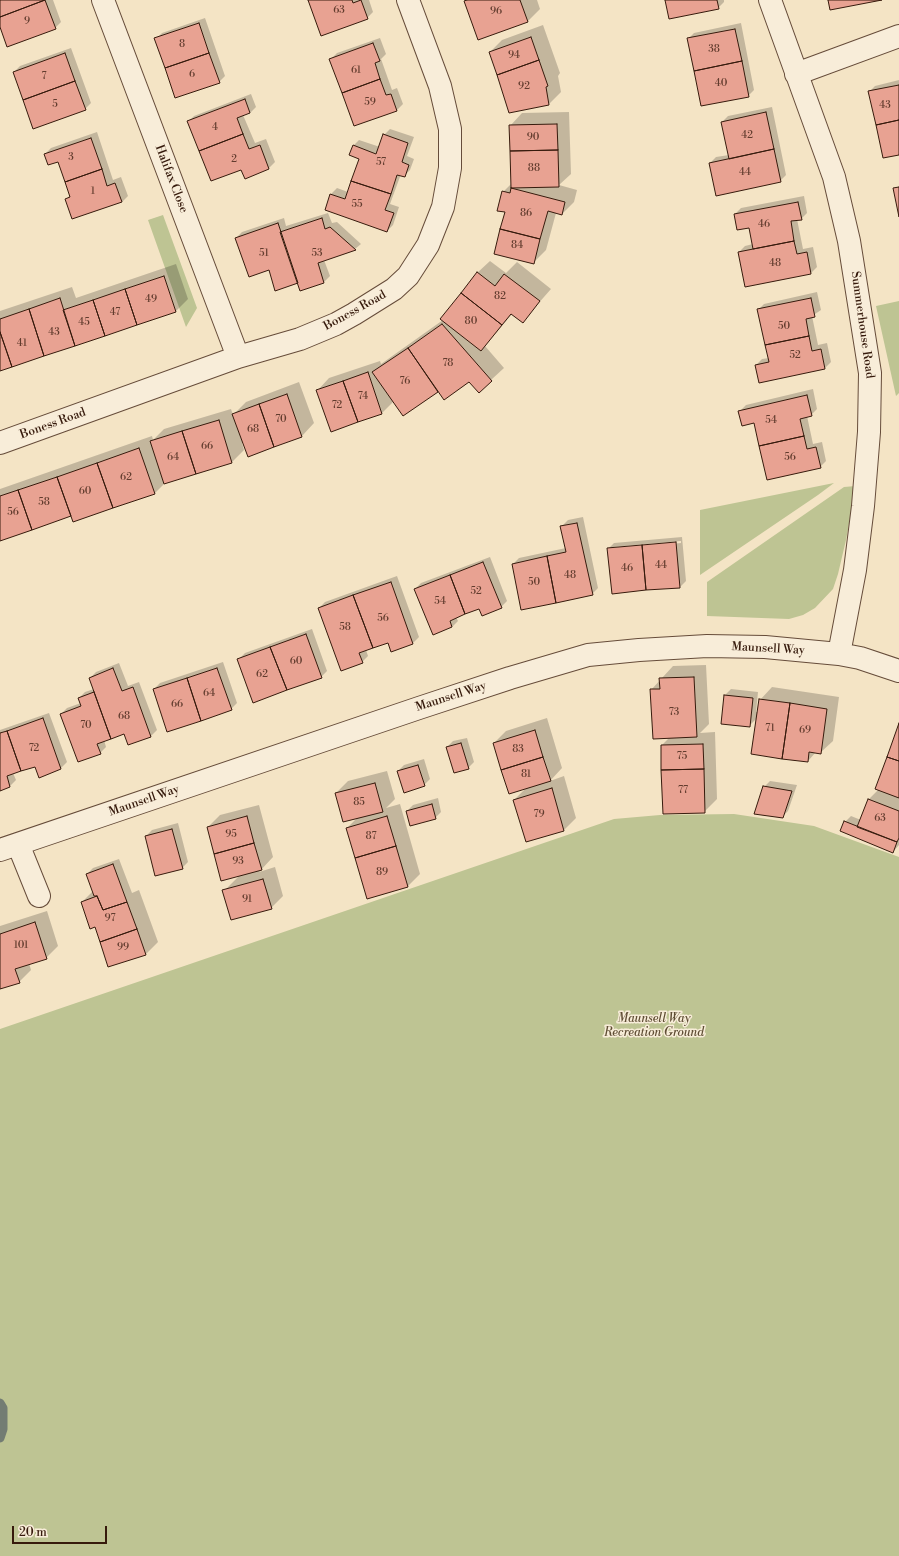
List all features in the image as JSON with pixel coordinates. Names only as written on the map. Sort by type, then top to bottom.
[{"type":"street","name":"Halifax Close","points":[[103,0],[238,357]]},
{"type":"street","name":"Boness Road","points":[[0,443],[238,357],[314,333],[336,324],[394,289],[408,276],[428,245],[443,208],[450,168],[450,129],[440,86],[408,0]]},
{"type":"street","name":"Summerhouse Road","points":[[770,0],[834,177],[843,214],[861,308],[870,373],[870,425],[863,506],[855,570],[839,654]]},
{"type":"street","points":[[796,74],[899,36]]},
{"type":"street","name":"Maunsell Way","points":[[39,896],[9,847],[433,703],[588,655],[707,646],[765,647],[839,654],[860,658],[899,671]]},
{"type":"green space","points":[[163,215],[197,308],[186,327],[148,220]]},
{"type":"green space","points":[[899,301],[899,393],[896,396],[876,306]]},
{"type":"green space","points":[[834,483],[818,495],[700,575],[700,510]]},
{"type":"green space","points":[[856,486],[846,540],[833,589],[815,608],[803,615],[789,619],[707,616],[707,582],[844,487]]},
{"type":"green space","name":"Maunsell Way Recreation Ground","points":[[734,814],[814,826],[899,857],[899,1556],[0,1556],[0,1029],[614,819],[660,815]]},
{"type":"building","points":[[0,0],[45,0],[0,17]]},
{"type":"building","points":[[45,0],[56,29],[7,47],[0,27],[0,17]]},
{"type":"building","points":[[308,0],[352,0],[353,3],[361,0],[368,19],[321,36]]},
{"type":"building","points":[[520,0],[528,22],[478,40],[464,1]]},
{"type":"building","points":[[665,0],[717,0],[719,9],[669,19]]},
{"type":"building","points":[[828,0],[882,0],[830,10]]},
{"type":"building","points":[[199,23],[209,53],[165,68],[154,38]]},
{"type":"building","points":[[735,29],[742,61],[694,71],[687,38]]},
{"type":"building","points":[[531,37],[539,60],[497,75],[489,52]]},
{"type":"building","points":[[373,43],[380,61],[375,63],[380,79],[342,93],[329,59]]},
{"type":"building","points":[[65,53],[75,81],[23,100],[13,72]]},
{"type":"building","points":[[209,53],[220,83],[175,98],[165,68]]},
{"type":"building","points":[[539,60],[548,86],[546,87],[549,105],[509,113],[497,75]]},
{"type":"building","points":[[742,61],[749,97],[701,106],[694,71]]},
{"type":"building","points":[[380,79],[386,95],[391,94],[397,111],[354,126],[342,93]]},
{"type":"building","points":[[75,81],[86,110],[33,129],[23,100]]},
{"type":"building","points":[[899,85],[899,120],[876,125],[868,91]]},
{"type":"building","points":[[245,99],[250,113],[237,118],[243,134],[199,151],[187,121]]},
{"type":"building","points":[[766,112],[774,149],[729,159],[721,122]]},
{"type":"building","points":[[899,120],[899,155],[883,158],[876,125]]},
{"type":"building","points":[[557,124],[558,150],[510,151],[509,125]]},
{"type":"building","points":[[243,134],[249,149],[260,145],[269,169],[245,179],[241,170],[211,181],[199,151]]},
{"type":"building","points":[[383,134],[408,143],[402,162],[409,165],[405,177],[397,175],[391,194],[351,181],[359,159],[349,155],[353,145],[376,154]]},
{"type":"building","points":[[91,138],[102,169],[65,182],[58,162],[48,165],[44,154]]},
{"type":"building","points":[[774,149],[781,182],[716,196],[709,163]]},
{"type":"building","points":[[558,150],[559,187],[511,188],[510,151]]},
{"type":"building","points":[[102,169],[107,186],[115,183],[122,202],[72,219],[65,199],[70,197],[65,182]]},
{"type":"building","points":[[351,181],[391,194],[385,210],[394,213],[387,232],[325,210],[330,194],[345,199]]},
{"type":"building","points":[[899,187],[899,217],[893,188]]},
{"type":"building","points":[[511,188],[565,202],[562,215],[548,211],[540,239],[500,229],[505,212],[497,211],[502,191],[510,193]]},
{"type":"building","points":[[798,202],[802,220],[791,221],[794,241],[753,249],[749,228],[737,230],[734,214]]},
{"type":"building","points":[[322,218],[325,229],[330,227],[356,250],[318,263],[324,283],[300,291],[280,232]]},
{"type":"building","points":[[278,223],[298,283],[275,291],[269,270],[249,277],[235,238]]},
{"type":"building","points":[[500,229],[540,239],[534,264],[494,254]]},
{"type":"building","points":[[794,241],[797,254],[807,252],[811,274],[745,287],[738,252]]},
{"type":"building","points":[[477,272],[495,286],[504,274],[540,301],[523,323],[511,314],[502,325],[461,293]]},
{"type":"building","points":[[164,276],[176,312],[137,325],[125,289]]},
{"type":"building","points":[[125,289],[137,325],[105,336],[93,300]]},
{"type":"building","points":[[461,293],[502,325],[481,351],[440,319]]},
{"type":"building","points":[[60,298],[75,346],[44,356],[29,309]]},
{"type":"building","points":[[811,298],[815,317],[806,319],[809,336],[765,345],[757,309]]},
{"type":"building","points":[[93,300],[105,336],[75,346],[63,310]]},
{"type":"building","points":[[29,309],[44,356],[12,367],[0,332],[0,319]]},
{"type":"building","points":[[442,324],[492,381],[479,393],[469,382],[444,400],[408,348]]},
{"type":"building","points":[[0,332],[12,367],[0,371]]},
{"type":"building","points":[[809,336],[812,351],[821,349],[825,369],[759,383],[755,365],[769,362],[765,345]]},
{"type":"building","points":[[408,348],[438,392],[403,416],[372,372]]},
{"type":"building","points":[[368,372],[382,414],[358,422],[343,381]]},
{"type":"building","points":[[343,381],[358,422],[331,432],[316,390]]},
{"type":"building","points":[[287,394],[302,437],[274,447],[259,404]]},
{"type":"building","points":[[807,395],[812,416],[800,419],[804,436],[759,446],[754,423],[742,426],[738,411]]},
{"type":"building","points":[[259,404],[274,447],[248,457],[232,414]]},
{"type":"building","points":[[219,420],[232,463],[196,474],[182,431]]},
{"type":"building","points":[[182,431],[196,474],[164,484],[150,441]]},
{"type":"building","points":[[804,436],[807,449],[816,447],[821,468],[767,480],[759,446]]},
{"type":"building","points":[[139,448],[155,494],[113,508],[97,463]]},
{"type":"building","points":[[97,463],[113,508],[73,522],[57,477]]},
{"type":"building","points":[[57,477],[71,516],[32,530],[18,490]]},
{"type":"building","points":[[18,490],[32,530],[0,541],[0,496]]},
{"type":"building","points":[[577,523],[593,595],[556,603],[547,556],[566,552],[560,526]]},
{"type":"building","points":[[676,542],[680,588],[646,590],[642,545]]},
{"type":"building","points":[[642,545],[646,590],[612,594],[607,548]]},
{"type":"building","points":[[547,556],[556,603],[521,610],[512,564]]},
{"type":"building","points":[[483,562],[502,608],[482,616],[479,609],[465,614],[450,575]]},
{"type":"building","points":[[450,575],[465,614],[450,621],[452,627],[433,635],[414,589]]},
{"type":"building","points":[[391,582],[413,644],[391,652],[388,643],[373,648],[353,595]]},
{"type":"building","points":[[353,595],[373,648],[359,653],[363,663],[341,671],[318,608]]},
{"type":"building","points":[[306,634],[322,678],[287,690],[270,647]]},
{"type":"building","points":[[270,647],[287,690],[253,703],[237,659]]},
{"type":"building","points":[[113,668],[122,691],[133,687],[151,737],[128,745],[124,734],[111,739],[89,678]]},
{"type":"building","points":[[217,668],[232,710],[201,721],[187,678]]},
{"type":"building","points":[[694,677],[697,737],[653,739],[650,689],[660,689],[659,678]]},
{"type":"building","points":[[187,678],[201,721],[167,732],[153,689]]},
{"type":"building","points":[[94,692],[111,739],[97,744],[101,754],[78,762],[60,714],[81,706],[78,698]]},
{"type":"building","points":[[724,695],[753,698],[750,727],[721,724]]},
{"type":"building","points":[[759,699],[790,703],[782,759],[751,754]]},
{"type":"building","points":[[790,703],[827,709],[821,754],[809,752],[808,762],[782,759]]},
{"type":"building","points":[[43,718],[61,769],[39,778],[35,767],[21,771],[7,731]]},
{"type":"building","points":[[899,723],[899,761],[887,757]]},
{"type":"building","points":[[535,730],[543,757],[501,770],[493,743]]},
{"type":"building","points":[[7,731],[21,771],[7,776],[10,787],[0,791],[0,733]]},
{"type":"building","points":[[461,743],[469,769],[454,773],[446,747]]},
{"type":"building","points":[[703,744],[704,769],[661,770],[661,745]]},
{"type":"building","points":[[543,757],[551,781],[509,794],[501,770]]},
{"type":"building","points":[[887,757],[899,761],[899,798],[875,789]]},
{"type":"building","points":[[418,765],[425,786],[404,793],[397,771]]},
{"type":"building","points":[[704,769],[705,813],[663,814],[661,770]]},
{"type":"building","points":[[375,783],[383,812],[343,822],[335,793]]},
{"type":"building","points":[[763,786],[792,791],[783,818],[754,814]]},
{"type":"building","points":[[552,788],[564,831],[526,842],[513,800]]},
{"type":"building","points":[[868,799],[899,811],[899,838],[897,842],[857,827]]},
{"type":"building","points":[[432,804],[436,819],[410,826],[406,811]]},
{"type":"building","points":[[247,816],[254,843],[214,854],[207,827]]},
{"type":"building","points":[[387,816],[396,846],[355,858],[346,828]]},
{"type":"building","points":[[844,821],[897,842],[893,853],[840,831]]},
{"type":"building","points":[[172,829],[183,869],[155,876],[145,836]]},
{"type":"building","points":[[254,843],[262,870],[221,881],[214,854]]},
{"type":"building","points":[[396,846],[408,887],[367,899],[355,858]]},
{"type":"building","points":[[113,864],[127,902],[103,910],[97,896],[94,896],[86,874]]},
{"type":"building","points":[[263,879],[272,909],[231,920],[222,890]]},
{"type":"building","points":[[97,896],[103,910],[127,902],[137,929],[100,942],[95,927],[90,929],[81,902]]},
{"type":"building","points":[[35,922],[47,959],[15,969],[20,983],[0,989],[0,934]]},
{"type":"building","points":[[137,929],[146,955],[108,967],[100,942]]},
{"type":"waterway","points":[[0,1403],[3,1408],[3,1429],[0,1438]]}]
